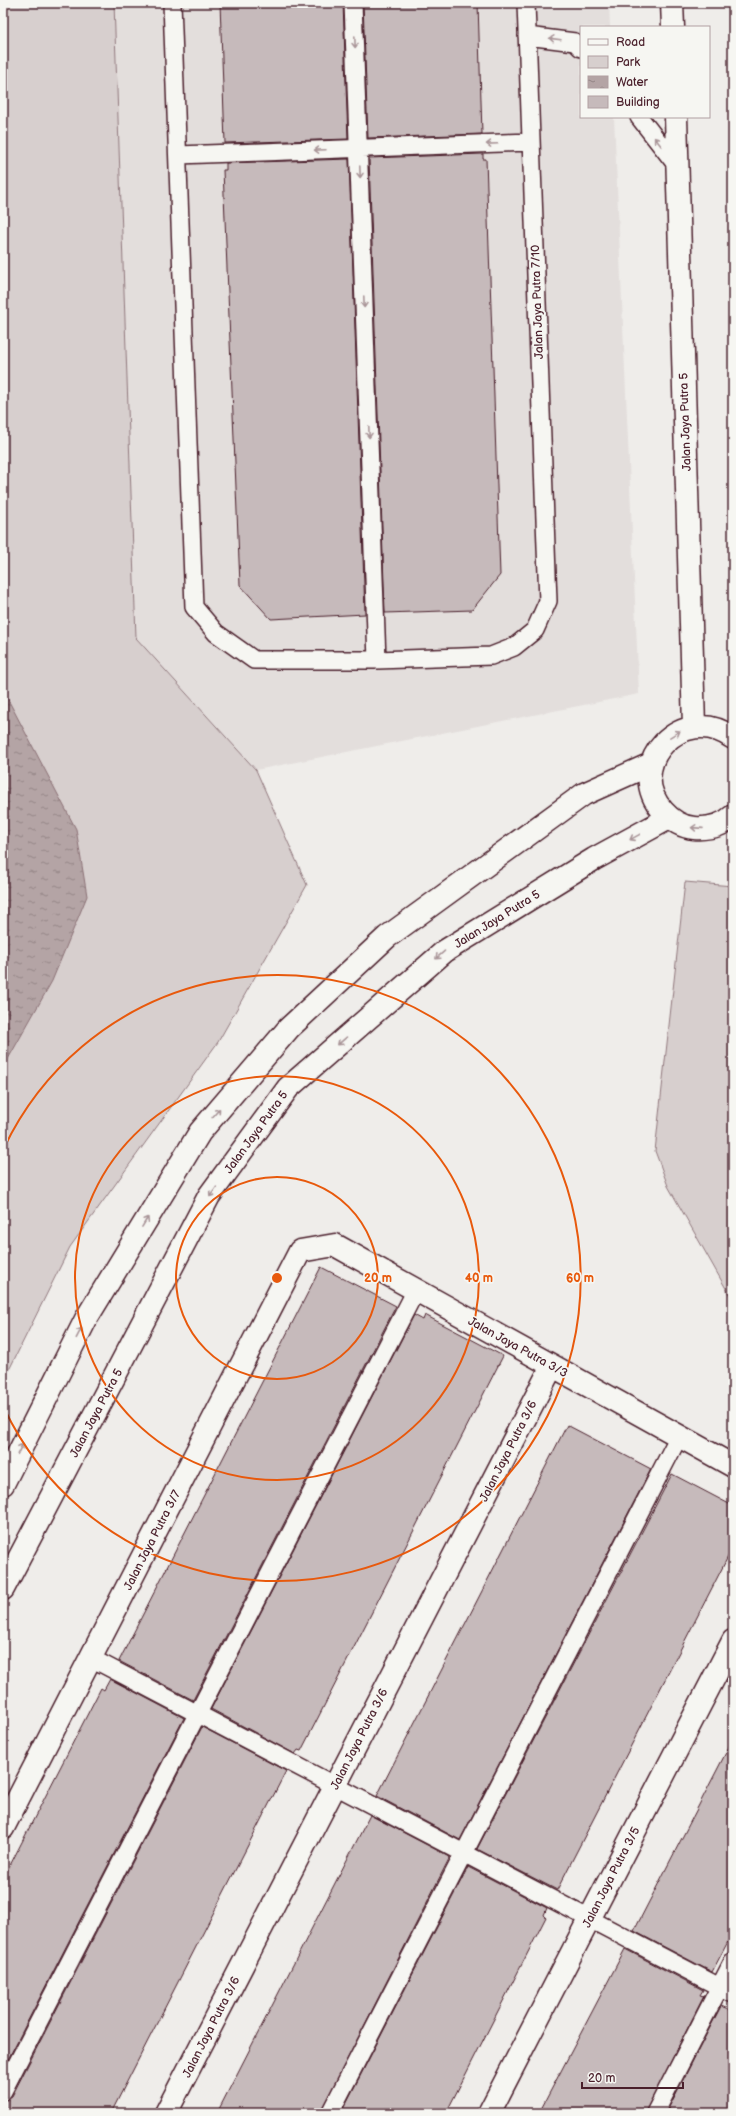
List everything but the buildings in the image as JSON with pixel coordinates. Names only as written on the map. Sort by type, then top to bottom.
[{"type":"street","points":[[672,3],[673,26]]},
{"type":"street","name":"Jalan Jaya Putra 5","points":[[676,118],[694,726]]},
{"type":"street","points":[[733,738],[714,728],[694,726],[675,733],[660,746],[651,764],[650,784],[656,803],[669,818],[687,827],[707,828],[726,823],[733,816]]},
{"type":"street","points":[[3,1484],[86,1319],[200,1132],[289,1028],[387,937],[584,794],[651,764]]},
{"type":"street","name":"Jalan Jaya Putra 5","points":[[3,1589],[209,1196],[288,1088],[445,951],[594,860],[669,818]]},
{"type":"street","name":"Jalan Jaya Putra 3/3","points":[[300,1251],[335,1245],[733,1466]]},
{"type":"street","name":"Jalan Jaya Putra 3/7","points":[[3,1828],[300,1251]]},
{"type":"street","name":"Jalan Jaya Putra 3/6","points":[[166,2113],[552,1366]]},
{"type":"street","name":"Jalan Jaya Putra 3/5","points":[[490,2113],[733,1641]]},
{"type":"lane","points":[[172,3],[194,607],[216,633],[254,660],[377,660],[353,3]]},
{"type":"lane","name":"Jalan Jaya Putra 7/10","points":[[377,660],[491,656],[514,647],[535,630],[548,601],[526,3]]},
{"type":"lane","points":[[527,36],[575,42],[580,47]]},
{"type":"lane","points":[[640,118],[678,167]]},
{"type":"lane","points":[[178,155],[531,142]]},
{"type":"lane","points":[[3,2091],[416,1290]]},
{"type":"lane","points":[[330,2113],[679,1436]]},
{"type":"lane","points":[[91,1658],[726,1991]]},
{"type":"lane","points":[[654,2113],[726,1991],[733,1961]]},
{"type":"shaded area","points":[[114,3],[609,3],[610,26],[580,26],[580,118],[614,118],[639,694],[256,770],[136,638]]},
{"type":"green space","points":[[3,3],[114,3],[136,638],[256,770],[307,885],[218,1042],[70,1247],[3,1382]]},
{"type":"green space","points":[[685,882],[733,886],[733,1301],[668,1186],[655,1151]]},
{"type":"water","points":[[3,690],[76,829],[87,896],[52,981],[3,1068]]}]
